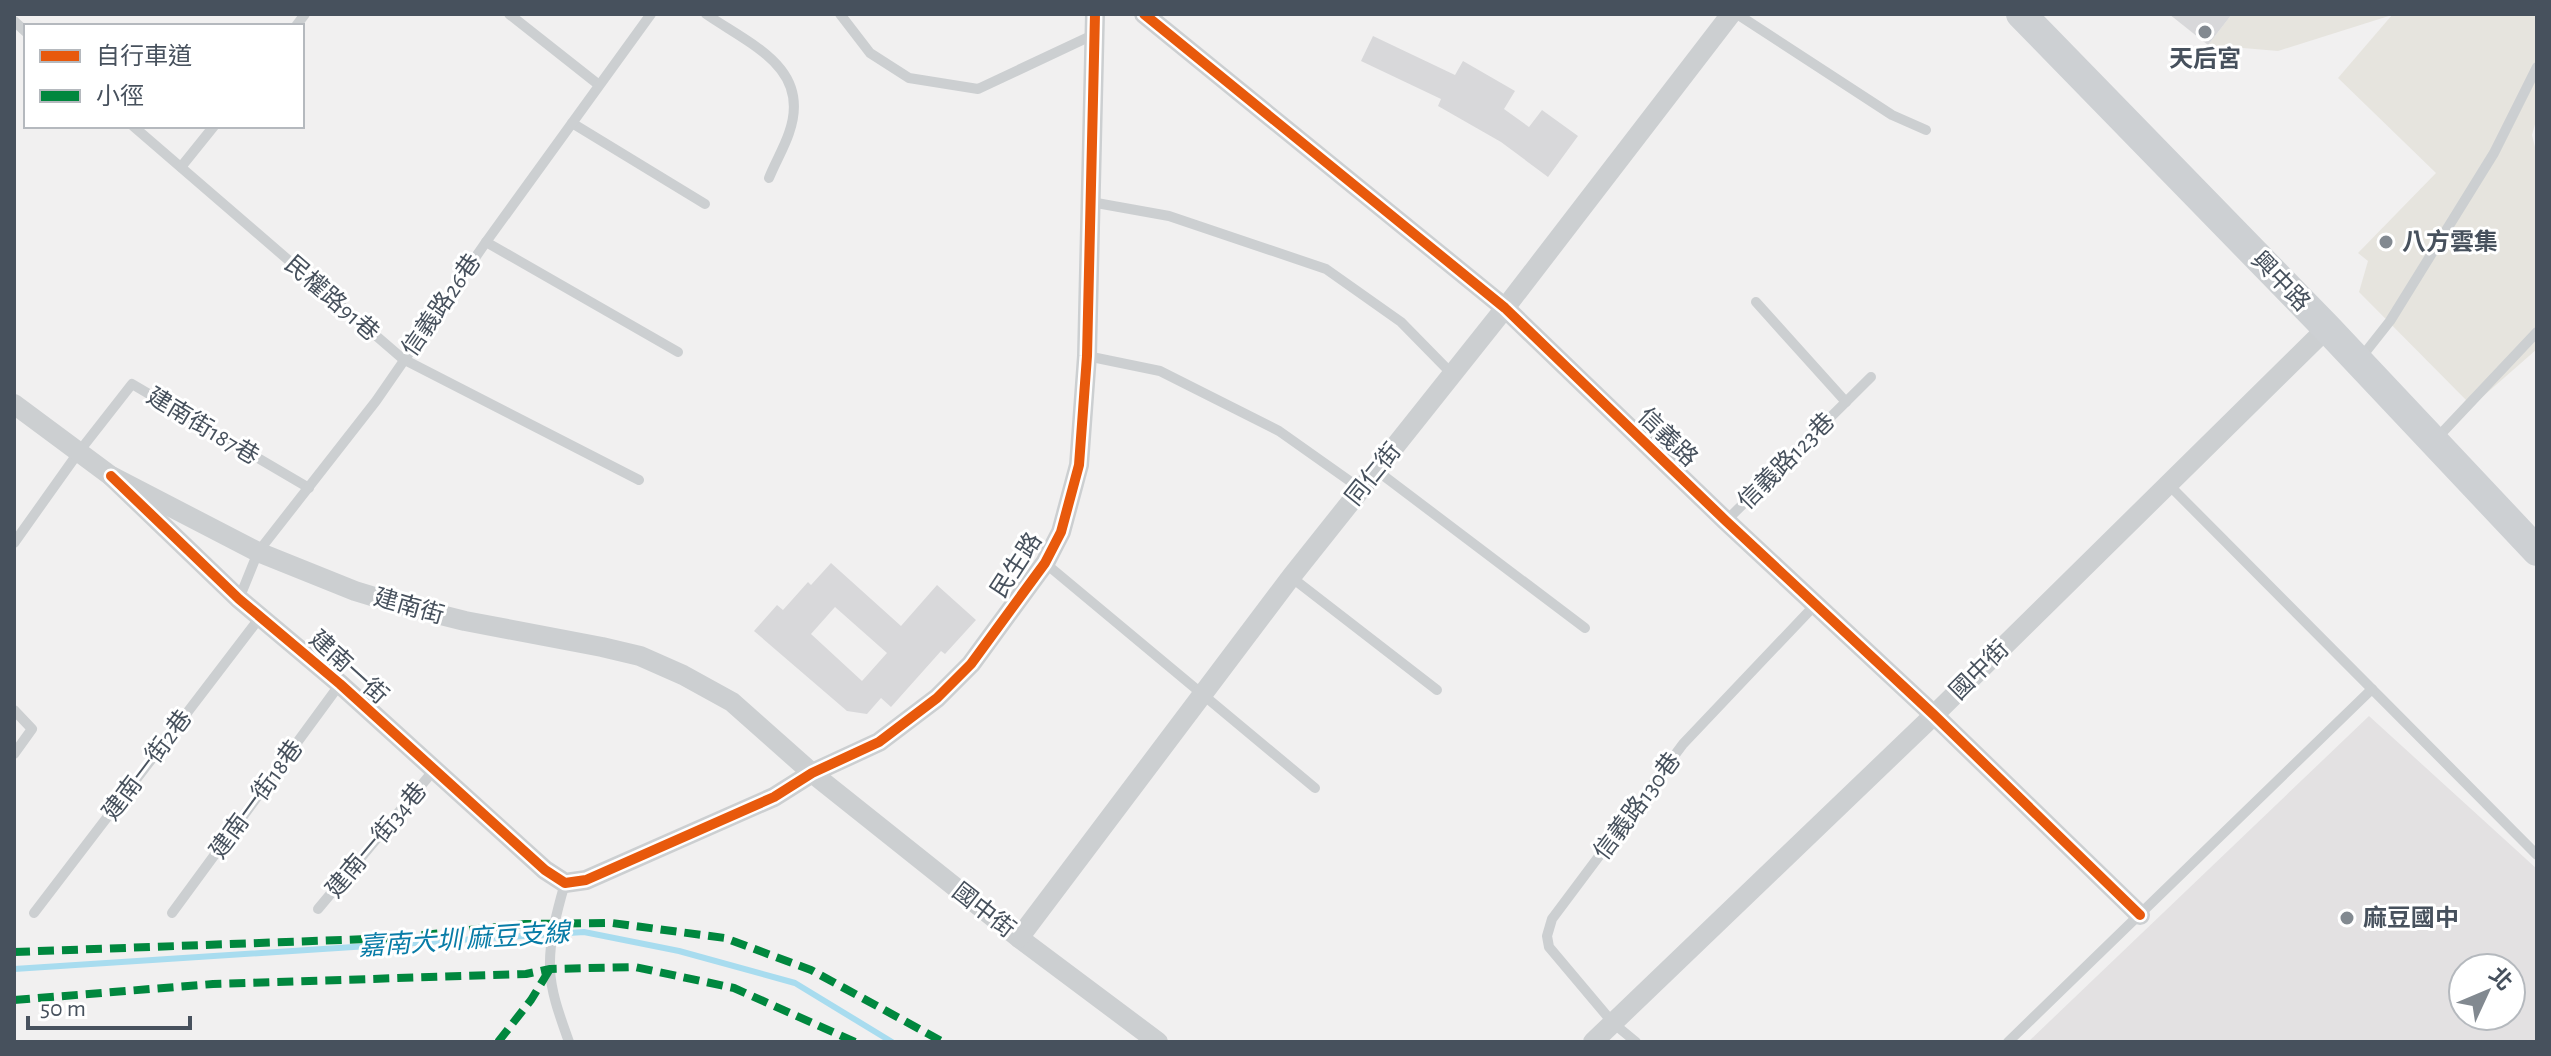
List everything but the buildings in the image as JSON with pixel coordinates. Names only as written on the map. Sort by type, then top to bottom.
[{"type":"main road","name":"興中路","points":[[2021,14],[2327,328],[2537,551]]},
{"type":"street","name":"信義路","points":[[1144,14],[1505,308],[2140,915]]},
{"type":"street","name":"同仁街","points":[[1019,938],[1291,577],[1505,308],[1731,14]]},
{"type":"street","name":"民生路","points":[[565,883],[586,880],[774,797],[812,773],[879,742],[937,698],[971,664],[1045,563],[1061,532],[1079,465],[1087,356],[1095,24]]},
{"type":"street","name":"國中街","points":[[1593,1042],[1934,715],[2327,328]]},
{"type":"street","name":"建南街","points":[[14,404],[111,476],[258,552],[355,591],[401,605],[640,656],[683,675],[732,702],[812,773]]},
{"type":"street","name":"建南一街","points":[[111,476],[239,599],[340,684],[545,870],[565,883]]},
{"type":"street","name":"國中街","points":[[812,773],[1019,938],[1158,1042]]},
{"type":"lane","points":[[509,14],[599,85]]},
{"type":"lane","name":"信義路26巷","points":[[239,599],[258,552],[376,401],[486,242],[651,14]]},
{"type":"lane","points":[[706,14],[788,75],[795,97],[790,131],[769,178]]},
{"type":"lane","points":[[840,14],[870,53],[909,78],[978,89],[1095,24]]},
{"type":"lane","points":[[1737,14],[1892,115],[1926,130]]},
{"type":"lane","points":[[2358,361],[2390,321],[2494,153],[2537,67]]},
{"type":"lane","points":[[572,123],[705,204]]},
{"type":"lane","name":"民權路91巷","points":[[135,128],[403,359],[639,480]]},
{"type":"lane","points":[[181,167],[212,128]]},
{"type":"lane","points":[[1091,202],[1169,216],[1326,269],[1401,322],[1452,374]]},
{"type":"lane","points":[[486,242],[678,352]]},
{"type":"lane","name":"信義路123巷","points":[[1756,302],[1846,402]]},
{"type":"lane","points":[[2433,442],[2537,332]]},
{"type":"lane","points":[[1087,356],[1160,371],[1279,431],[1361,489]]},
{"type":"lane","name":"信義路123巷","points":[[1726,521],[1871,377]]},
{"type":"lane","name":"建南街187巷","points":[[78,453],[132,384],[309,488]]},
{"type":"lane","points":[[14,543],[78,453]]},
{"type":"lane","points":[[1376,470],[1585,628]]},
{"type":"lane","points":[[2168,484],[2537,855]]},
{"type":"lane","points":[[1045,563],[1315,788]]},
{"type":"lane","points":[[1291,577],[1437,690]]},
{"type":"lane","name":"信義路130巷","points":[[1636,1042],[1613,1023],[1549,947],[1547,936],[1552,919],[1683,744],[1815,605]]},
{"type":"lane","name":"建南一街2巷","points":[[34,913],[261,616]]},
{"type":"lane","name":"建南一街18巷","points":[[172,913],[340,684]]},
{"type":"lane","points":[[2008,1042],[2372,689]]},
{"type":"lane","points":[[14,710],[32,729],[14,754]]},
{"type":"lane","name":"建南一街34巷","points":[[318,909],[434,770]]},
{"type":"lane","points":[[565,883],[554,923],[550,969],[556,1002],[569,1042]]},
{"type":"shaded area","points":[[2232,14],[2537,14],[2537,117],[2532,135],[2537,155],[2537,349],[2472,406],[2359,292],[2368,261],[2358,253],[2436,173],[2338,78],[2392,15],[2278,51],[2208,45]]},
{"type":"shaded area","name":"麻豆國中","points":[[2369,716],[2537,869],[2537,1042],[2028,1042]]},
{"type":"waterway","name":"嘉南大圳 麻豆支線","points":[[14,969],[584,932],[679,951],[795,983],[892,1042]]},
{"type":"marked path","points":[[14,952],[395,938],[525,924],[612,923],[725,938],[811,970],[943,1042]]},
{"type":"marked path","points":[[14,1000],[213,984],[526,974],[550,969],[635,967],[734,988],[855,1042]]},
{"type":"marked path","points":[[498,1042],[531,1000],[550,969]]},
{"type":"cycle path","points":[[111,476],[239,599],[340,684],[545,870],[565,883],[586,880],[774,797],[812,773],[879,742],[937,698],[971,664],[1045,563],[1061,532],[1079,465],[1087,356],[1095,14]]},
{"type":"cycle path","points":[[1144,14],[1505,308],[2140,915]]},
{"type":"place","name":"天后宮","points":[[2205,32]]},
{"type":"place","name":"八方雲集","points":[[2386,242]]},
{"type":"place","name":"麻豆國中","points":[[2347,918]]}]
